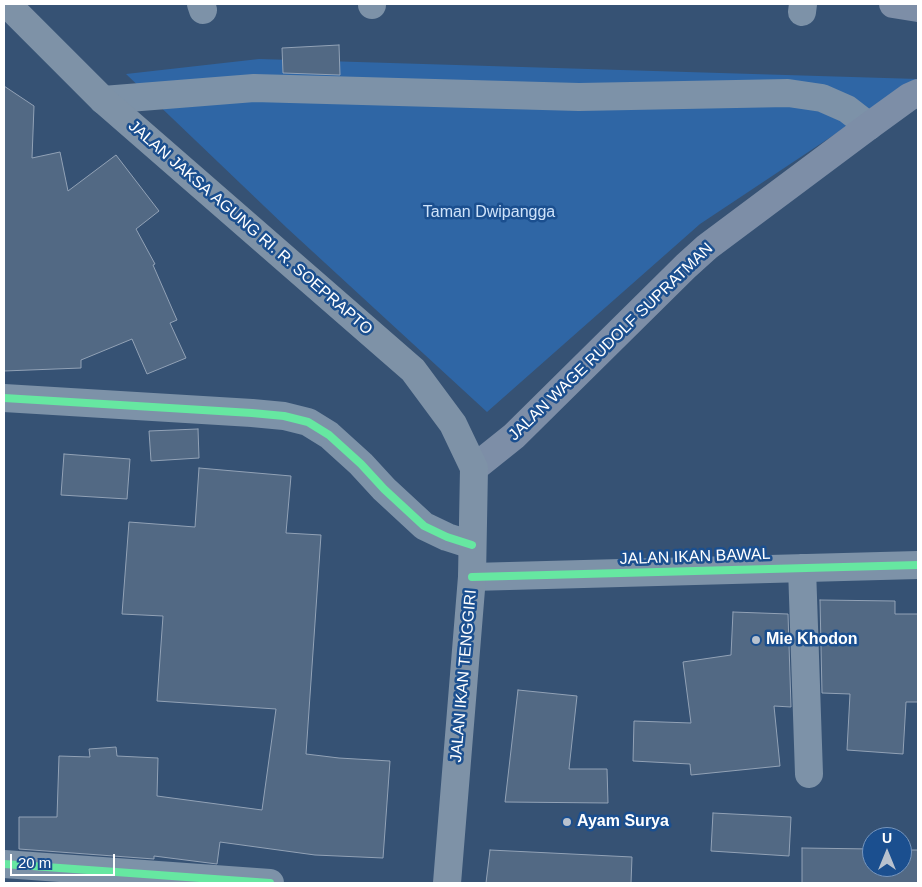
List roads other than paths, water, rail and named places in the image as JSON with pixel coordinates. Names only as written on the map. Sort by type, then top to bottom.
[{"type":"highway","name":"JALAN JAKSA AGUNG RI. R. SOEPRAPTO","points":[[6,4],[103,100],[413,370],[453,424],[474,468]]},
{"type":"highway","name":"JALAN IKAN TENGGIRI","points":[[447,883],[472,577],[474,468]]},
{"type":"main road","points":[[893,4],[918,8]]},
{"type":"main road","name":"JALAN WAGE RUDOLF SUPRATMAN","points":[[474,468],[514,436],[686,266],[707,248],[869,126],[918,92]]},
{"type":"street","points":[[103,100],[254,88],[580,97],[788,93],[822,98],[847,110],[869,126]]},
{"type":"street","points":[[4,398],[252,413],[284,416],[308,422],[329,435],[424,526],[447,537],[472,545]]},
{"type":"street","name":"JALAN IKAN BAWAL","points":[[472,577],[918,565]]},
{"type":"street","points":[[802,568],[809,774]]},
{"type":"street","points":[[4,864],[270,883]]},
{"type":"place","name":"Mie Khodon","points":[[756,640]]},
{"type":"place","name":"Ayam Surya","points":[[567,822]]},
{"type":"park label","name":"Taman Dwipangga","points":[[489,213]]}]
